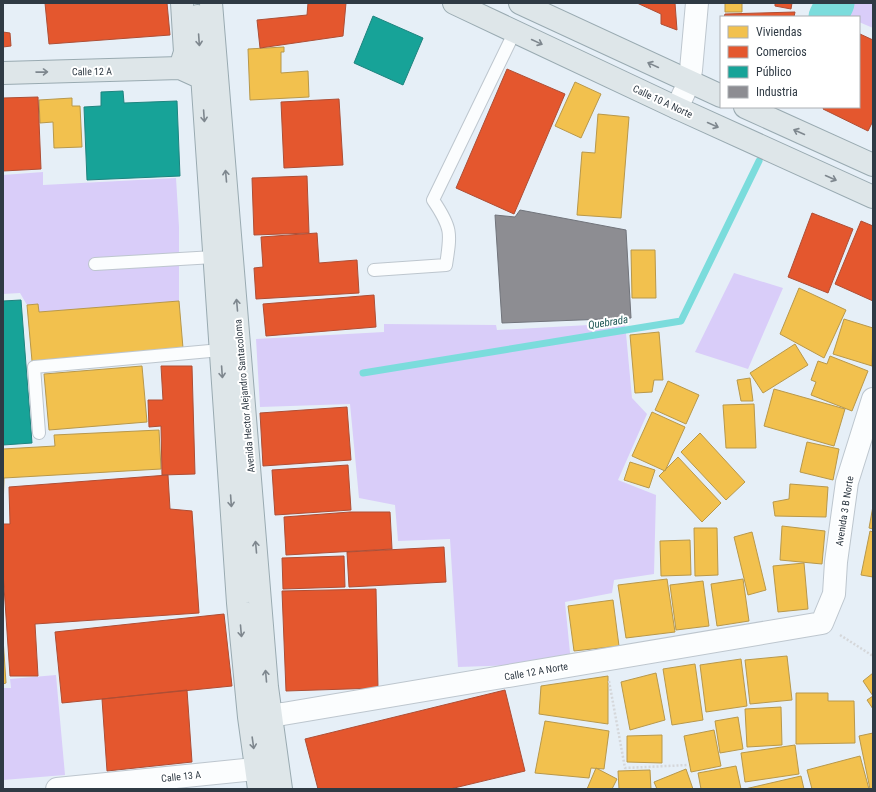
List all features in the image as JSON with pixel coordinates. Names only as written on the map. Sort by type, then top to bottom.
[{"type":"main road","points":[[182,3],[185,52],[180,68],[202,78]]},
{"type":"main road","name":"Avenida Hector Alejandro Santacoloma","points":[[197,3],[238,603],[249,717],[258,779]]},
{"type":"main road","name":"Calle 10 A Norte","points":[[454,3],[482,8],[515,31],[677,108],[873,197]]},
{"type":"main road","points":[[520,3],[720,96]]},
{"type":"main road","name":"Avenida Hector Alejandro Santacoloma","points":[[212,12],[270,715],[282,789]]},
{"type":"main road","name":"Calle 12 A","points":[[3,73],[180,68]]},
{"type":"main road","points":[[747,108],[873,165]]},
{"type":"street","points":[[677,108],[689,82],[698,3]]},
{"type":"street","name":"Avenida 3 B Norte","points":[[822,623],[834,594],[836,562],[847,482],[872,408]]},
{"type":"street","name":"Calle 12 A Norte","points":[[249,717],[270,715],[822,623]]},
{"type":"street","name":"Calle 13 A","points":[[57,789],[258,779],[278,766]]},
{"type":"lane","points":[[212,12],[223,3]]},
{"type":"lane","points":[[374,270],[446,265],[451,236],[444,216],[433,200],[515,31]]},
{"type":"lane","points":[[95,264],[214,257]]},
{"type":"lane","points":[[39,433],[34,367],[221,350]]},
{"type":"path","points":[[822,623],[873,656]]},
{"type":"path","points":[[605,660],[625,768],[688,765]]},
{"type":"shaded area","points":[[851,3],[873,3],[873,28],[860,22],[860,16],[845,16]]},
{"type":"shaded area","points":[[43,172],[43,185],[176,178],[179,227],[179,301],[39,312],[38,304],[27,305],[20,293],[3,294],[3,175]]},
{"type":"shaded area","points":[[734,273],[783,288],[748,369],[695,352]]},
{"type":"shaded area","points":[[625,323],[632,398],[647,414],[618,480],[656,495],[654,574],[614,580],[612,593],[565,602],[571,663],[458,667],[450,539],[398,541],[395,505],[359,498],[350,404],[260,407],[256,339],[384,332],[384,324],[496,325],[497,330]]},
{"type":"shaded area","points":[[56,675],[65,775],[3,780],[3,688],[11,688],[10,679]]},
{"type":"building: Viviendas","points":[[725,3],[742,3],[742,12],[725,12]]},
{"type":"building: Viviendas","points":[[284,47],[284,52],[281,52],[281,73],[308,71],[309,97],[250,100],[248,49]]},
{"type":"building: Viviendas","points":[[575,82],[601,94],[581,138],[555,126]]},
{"type":"building: Viviendas","points":[[72,98],[72,106],[80,106],[82,147],[54,148],[53,122],[40,123],[39,100]]},
{"type":"building: Viviendas","points":[[598,114],[629,117],[621,218],[577,215],[582,152],[595,153]]},
{"type":"building: Viviendas","points":[[631,250],[655,250],[656,298],[632,298]]},
{"type":"building: Viviendas","points":[[799,288],[846,310],[824,358],[780,334]]},
{"type":"building: Viviendas","points":[[179,301],[183,348],[32,361],[27,305],[38,304],[39,312]]},
{"type":"building: Viviendas","points":[[844,319],[873,328],[872,366],[833,354]]},
{"type":"building: Viviendas","points":[[659,332],[663,380],[654,380],[652,392],[635,393],[630,335]]},
{"type":"building: Viviendas","points":[[795,344],[808,365],[763,393],[750,373]]},
{"type":"building: Viviendas","points":[[830,356],[868,371],[852,411],[811,395],[816,382],[811,380],[818,361],[827,364]]},
{"type":"building: Viviendas","points":[[142,366],[147,422],[49,430],[44,374]]},
{"type":"building: Viviendas","points":[[750,378],[753,401],[741,401],[737,380]]},
{"type":"building: Viviendas","points":[[668,381],[699,395],[686,424],[655,410]]},
{"type":"building: Viviendas","points":[[774,389],[845,409],[834,446],[764,426]]},
{"type":"building: Viviendas","points":[[754,404],[756,448],[726,448],[723,405]]},
{"type":"building: Viviendas","points":[[652,412],[685,427],[665,471],[632,456]]},
{"type":"building: Viviendas","points":[[159,430],[161,469],[4,478],[3,511],[3,449],[55,446],[54,435]]},
{"type":"building: Viviendas","points":[[700,433],[745,482],[726,500],[681,452]]},
{"type":"building: Viviendas","points":[[807,442],[839,449],[833,480],[800,472]]},
{"type":"building: Viviendas","points":[[678,457],[721,503],[702,522],[659,476]]},
{"type":"building: Viviendas","points":[[630,462],[655,470],[649,488],[624,480]]},
{"type":"building: Viviendas","points":[[790,484],[828,487],[826,517],[775,516],[773,502],[789,499]]},
{"type":"building: Viviendas","points":[[873,506],[873,529],[869,528]]},
{"type":"building: Viviendas","points":[[782,526],[825,531],[822,564],[780,560]]},
{"type":"building: Viviendas","points":[[694,528],[717,528],[718,575],[695,576]]},
{"type":"building: Viviendas","points":[[870,531],[873,532],[873,577],[861,575]]},
{"type":"building: Viviendas","points":[[752,532],[766,590],[748,595],[734,537]]},
{"type":"building: Viviendas","points":[[690,540],[691,575],[661,576],[660,541]]},
{"type":"building: Viviendas","points":[[804,563],[808,609],[778,612],[773,566]]},
{"type":"building: Viviendas","points":[[667,579],[675,632],[626,638],[618,585]]},
{"type":"building: Viviendas","points":[[743,579],[749,621],[717,626],[711,584]]},
{"type":"building: Viviendas","points":[[703,581],[709,626],[676,630],[670,585]]},
{"type":"building: Viviendas","points":[[613,600],[619,646],[574,651],[568,606]]},
{"type":"building: Viviendas","points":[[3,638],[6,683],[3,684]]},
{"type":"building: Viviendas","points":[[787,656],[792,700],[750,704],[745,660]]},
{"type":"building: Viviendas","points":[[741,659],[747,706],[706,712],[700,665]]},
{"type":"building: Viviendas","points":[[695,664],[703,720],[672,725],[663,669]]},
{"type":"building: Viviendas","points":[[656,673],[665,720],[630,730],[621,682]]},
{"type":"building: Viviendas","points":[[873,673],[873,696],[863,681]]},
{"type":"building: Viviendas","points":[[608,676],[608,724],[539,714],[541,686]]},
{"type":"building: Viviendas","points":[[796,693],[828,693],[828,701],[854,701],[855,743],[796,744]]},
{"type":"building: Viviendas","points":[[873,696],[873,709],[867,700]]},
{"type":"building: Viviendas","points":[[781,707],[782,745],[747,747],[745,709]]},
{"type":"building: Viviendas","points":[[738,717],[743,749],[720,753],[715,721]]},
{"type":"building: Viviendas","points":[[545,721],[609,731],[604,769],[591,768],[589,778],[535,773]]},
{"type":"building: Viviendas","points":[[714,730],[721,766],[691,772],[684,736]]},
{"type":"building: Viviendas","points":[[873,733],[873,789],[870,789],[859,736]]},
{"type":"building: Viviendas","points":[[662,735],[662,763],[627,762],[627,736]]},
{"type":"building: Viviendas","points":[[795,745],[799,774],[745,782],[741,753]]},
{"type":"building: Viviendas","points":[[860,756],[869,789],[812,789],[807,770]]},
{"type":"building: Viviendas","points":[[736,766],[741,789],[701,789],[698,773]]},
{"type":"building: Viviendas","points":[[596,768],[617,779],[612,789],[587,789]]},
{"type":"building: Viviendas","points":[[686,769],[693,789],[657,789],[654,782]]},
{"type":"building: Viviendas","points":[[650,770],[651,789],[619,789],[618,771]]},
{"type":"building: Viviendas","points":[[801,776],[804,789],[745,789]]},
{"type":"building: Comercios","points":[[45,3],[167,3],[170,35],[49,44]]},
{"type":"building: Comercios","points":[[308,3],[346,3],[343,36],[260,48],[257,20],[307,15]]},
{"type":"building: Comercios","points":[[637,3],[675,3],[677,30],[661,24],[661,14]]},
{"type":"building: Comercios","points":[[775,3],[792,3],[791,9],[775,6]]},
{"type":"building: Comercios","points":[[795,12],[794,16],[724,16],[725,14]]},
{"type":"building: Comercios","points":[[3,32],[10,33],[11,46],[3,47]]},
{"type":"building: Comercios","points":[[860,34],[873,40],[873,121],[868,131],[823,109],[860,108]]},
{"type":"building: Comercios","points":[[507,69],[565,94],[514,214],[456,188]]},
{"type":"building: Comercios","points":[[38,97],[41,169],[3,171],[3,98]]},
{"type":"building: Comercios","points":[[339,99],[343,165],[284,168],[281,102]]},
{"type":"building: Comercios","points":[[307,176],[309,233],[254,235],[252,178]]},
{"type":"building: Comercios","points":[[812,213],[853,229],[828,293],[788,277]]},
{"type":"building: Comercios","points":[[861,221],[873,226],[873,301],[835,284]]},
{"type":"building: Comercios","points":[[317,233],[319,263],[357,260],[359,293],[256,299],[254,268],[263,267],[261,237]]},
{"type":"building: Comercios","points":[[374,295],[376,327],[266,336],[263,304]]},
{"type":"building: Comercios","points":[[161,366],[192,366],[195,474],[162,475],[161,426],[149,427],[148,400],[163,400]]},
{"type":"building: Comercios","points":[[347,407],[351,460],[263,466],[260,413]]},
{"type":"building: Comercios","points":[[348,465],[351,510],[275,515],[272,470]]},
{"type":"building: Comercios","points":[[168,475],[170,509],[192,511],[199,613],[35,624],[38,676],[10,676],[3,572],[3,524],[10,524],[9,487]]},
{"type":"building: Comercios","points":[[350,512],[390,512],[392,549],[286,555],[284,517]]},
{"type":"building: Comercios","points":[[444,547],[446,582],[349,587],[347,552]]},
{"type":"building: Comercios","points":[[344,556],[345,587],[283,589],[282,558]]},
{"type":"building: Comercios","points":[[376,589],[378,688],[286,691],[282,591]]},
{"type":"building: Comercios","points":[[224,614],[232,686],[62,703],[55,632]]},
{"type":"building: Comercios","points":[[187,690],[192,762],[107,771],[102,699]]},
{"type":"building: Comercios","points":[[505,690],[525,771],[450,789],[318,789],[305,739]]},
{"type":"building: Público","points":[[373,16],[423,38],[403,85],[354,63]]},
{"type":"building: Público","points":[[123,91],[124,103],[177,101],[180,176],[87,180],[84,107],[101,106],[101,92]]},
{"type":"building: Público","points":[[21,300],[32,443],[3,445],[3,301]]},
{"type":"building: Industria","points":[[520,210],[626,230],[631,318],[502,323],[495,215],[515,217]]},
{"type":"waterway","points":[[828,16],[835,3]]},
{"type":"waterway","name":"Quebrada","points":[[363,373],[681,321],[759,161]]}]
